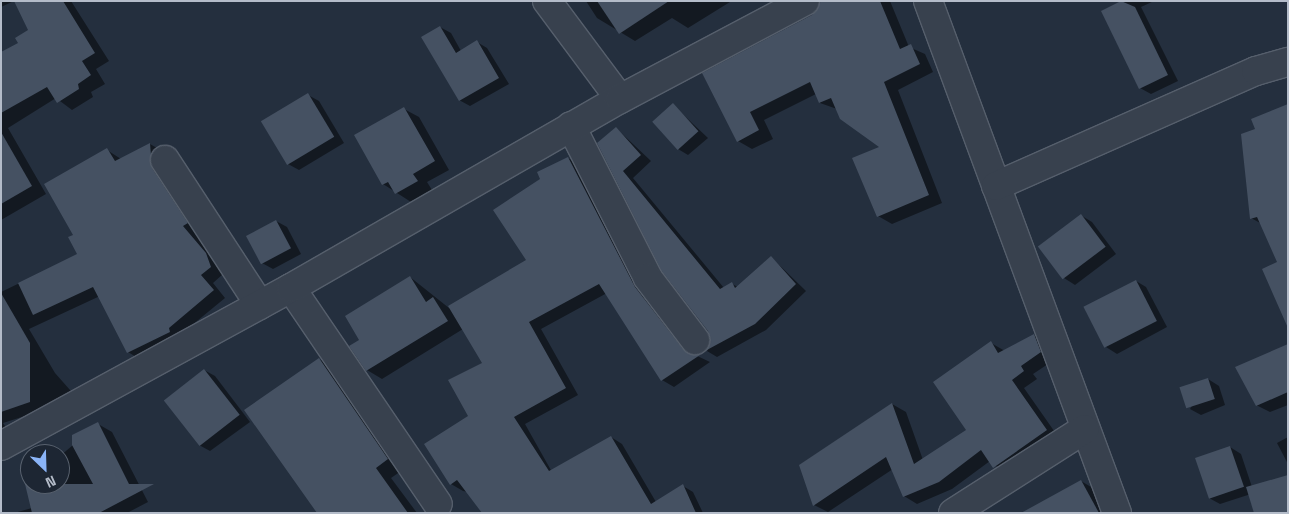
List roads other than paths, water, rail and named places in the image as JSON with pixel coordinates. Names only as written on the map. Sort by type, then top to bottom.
[{"type":"street","points":[[547,1],[620,99]]},
{"type":"street","points":[[1,446],[291,288],[571,126],[806,1]]},
{"type":"street","points":[[928,1],[1117,513]]},
{"type":"street","points":[[996,186],[1256,71],[1288,62]]},
{"type":"street","points":[[571,126],[648,278],[695,340]]},
{"type":"street","points":[[165,160],[260,305]]},
{"type":"street","points":[[291,288],[438,504]]},
{"type":"street","points":[[953,513],[1085,429]]}]
